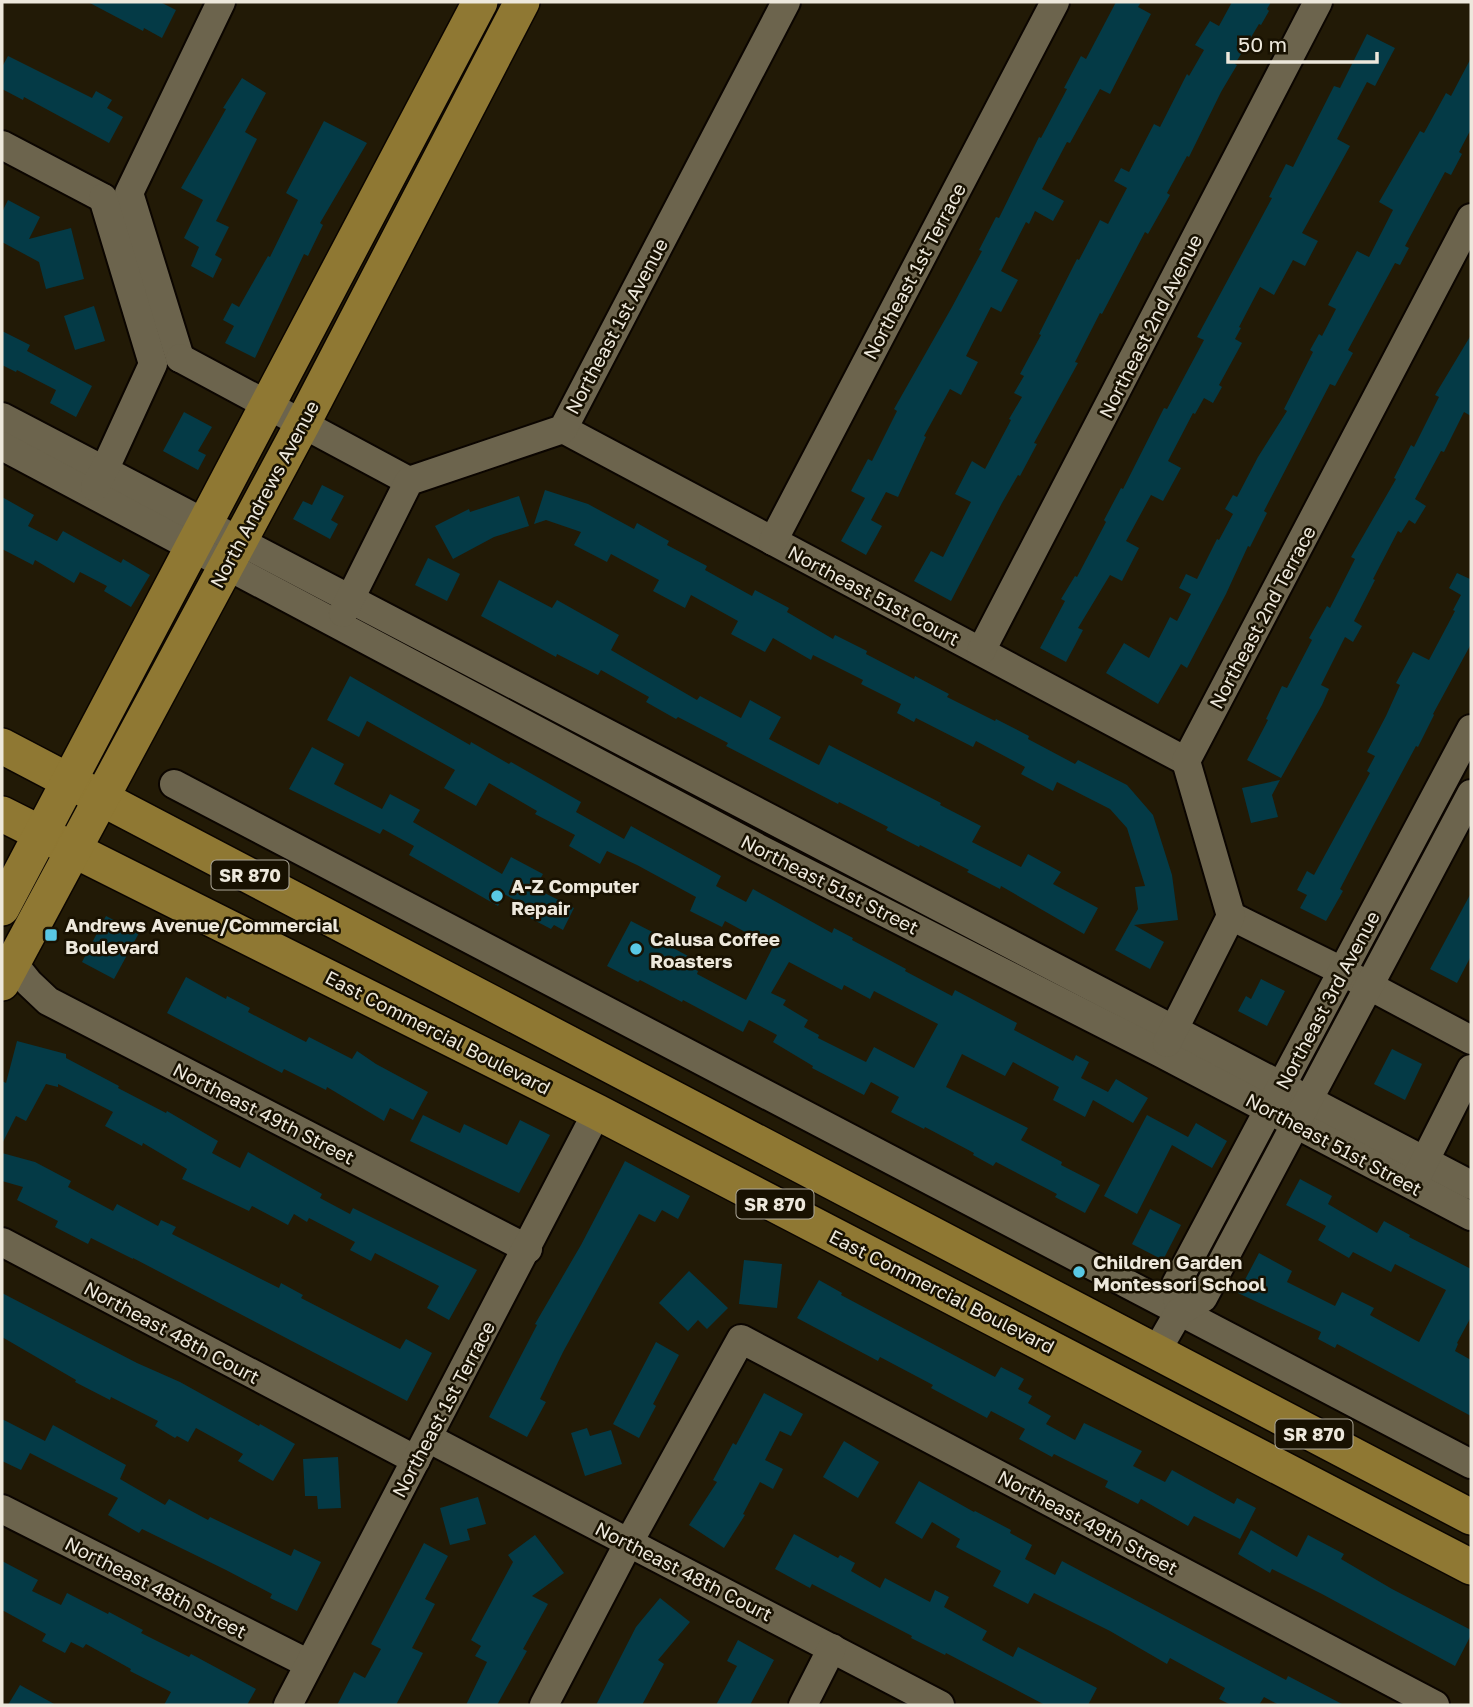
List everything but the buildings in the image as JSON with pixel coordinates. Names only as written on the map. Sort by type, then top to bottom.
[{"type":"main road","name":"North Andrews Avenue","points":[[2,908],[481,2]]},
{"type":"main road","name":"North Andrews Avenue","points":[[5,977],[303,423],[522,2]]},
{"type":"main road","name":"SR 870","points":[[2,746],[102,796],[1471,1517]]},
{"type":"main road","name":"SR 870","points":[[2,814],[73,851]]},
{"type":"main road","name":"East Commercial Boulevard","points":[[73,851],[449,1036],[1471,1567]]},
{"type":"main road","points":[[449,1036],[472,1029],[482,1031],[570,1075],[597,1077],[619,1070]]},
{"type":"main road","points":[[597,1112],[639,1107],[653,1111],[767,1170],[781,1171],[797,1163]]},
{"type":"main road","points":[[927,1283],[947,1278],[958,1279],[1101,1354],[1114,1358],[1156,1352]]},
{"type":"main road","points":[[1146,1397],[1165,1390],[1191,1393],[1328,1464],[1339,1466],[1362,1460]]},
{"type":"main road","points":[[1412,1536],[1426,1532],[1437,1533],[1471,1548]]},
{"type":"street","points":[[98,481],[153,365],[116,196],[221,2]]},
{"type":"street","name":"Northeast 1st Avenue","points":[[410,481],[563,429],[786,2]]},
{"type":"street","name":"Northeast 1st Terrace","points":[[773,541],[1055,2]]},
{"type":"street","name":"Northeast 2nd Avenue","points":[[981,651],[1318,2]]},
{"type":"street","points":[[2,145],[116,196],[180,358],[410,481],[338,623]]},
{"type":"street","name":"Northeast 2nd Terrace","points":[[1186,761],[1471,218]]},
{"type":"street","points":[[153,365],[180,358]]},
{"type":"street","points":[[2,416],[98,481]]},
{"type":"street","name":"Northeast 51st Court","points":[[563,429],[1186,761]]},
{"type":"street","points":[[2,446],[98,481]]},
{"type":"street","name":"Northeast 51st Street","points":[[98,481],[233,553],[351,598],[1174,1029],[1275,1097],[1418,1172],[1471,1216]]},
{"type":"street","name":"Northeast 51st Street","points":[[233,553],[338,623],[758,848],[1161,1054],[1275,1097]]},
{"type":"street","name":"Northeast 3rd Avenue","points":[[1179,1312],[1176,1284],[1471,729]]},
{"type":"street","points":[[1161,1054],[1231,916],[1186,761]]},
{"type":"street","points":[[174,784],[1471,1464]]},
{"type":"street","name":"Northeast 3rd Avenue","points":[[1156,1352],[1179,1312],[1203,1298],[1471,794]]},
{"type":"street","points":[[758,848],[773,819]]},
{"type":"street","points":[[1231,916],[1471,1040]]},
{"type":"street","name":"Northeast 49th Street","points":[[5,977],[29,983],[48,1002],[528,1249]]},
{"type":"street","points":[[619,1070],[641,1030]]},
{"type":"street","points":[[1418,1172],[1471,1069]]},
{"type":"street","name":"Northeast 1st Terrace","points":[[288,1705],[528,1249],[597,1112]]},
{"type":"street","name":"Northeast 51st Street","points":[[1418,1172],[1471,1185]]},
{"type":"street","name":"Northeast 48th Court","points":[[2,1242],[422,1449],[629,1542],[940,1705]]},
{"type":"street","name":"Northeast 49th Street","points":[[629,1542],[741,1339],[1435,1705]]},
{"type":"street","name":"Northeast 48th Street","points":[[2,1509],[309,1664]]},
{"type":"street","points":[[544,1705],[629,1542]]},
{"type":"street","points":[[803,1705],[832,1648]]},
{"type":"place","name":"A-Z Computer Repair","points":[[497,896]]},
{"type":"place","name":"Andrews Avenue/Commercial Boulevard","points":[[51,935]]},
{"type":"place","name":"Calusa Coffee Roasters","points":[[636,949]]},
{"type":"place","name":"Children Garden Montessori School","points":[[1079,1272]]}]
